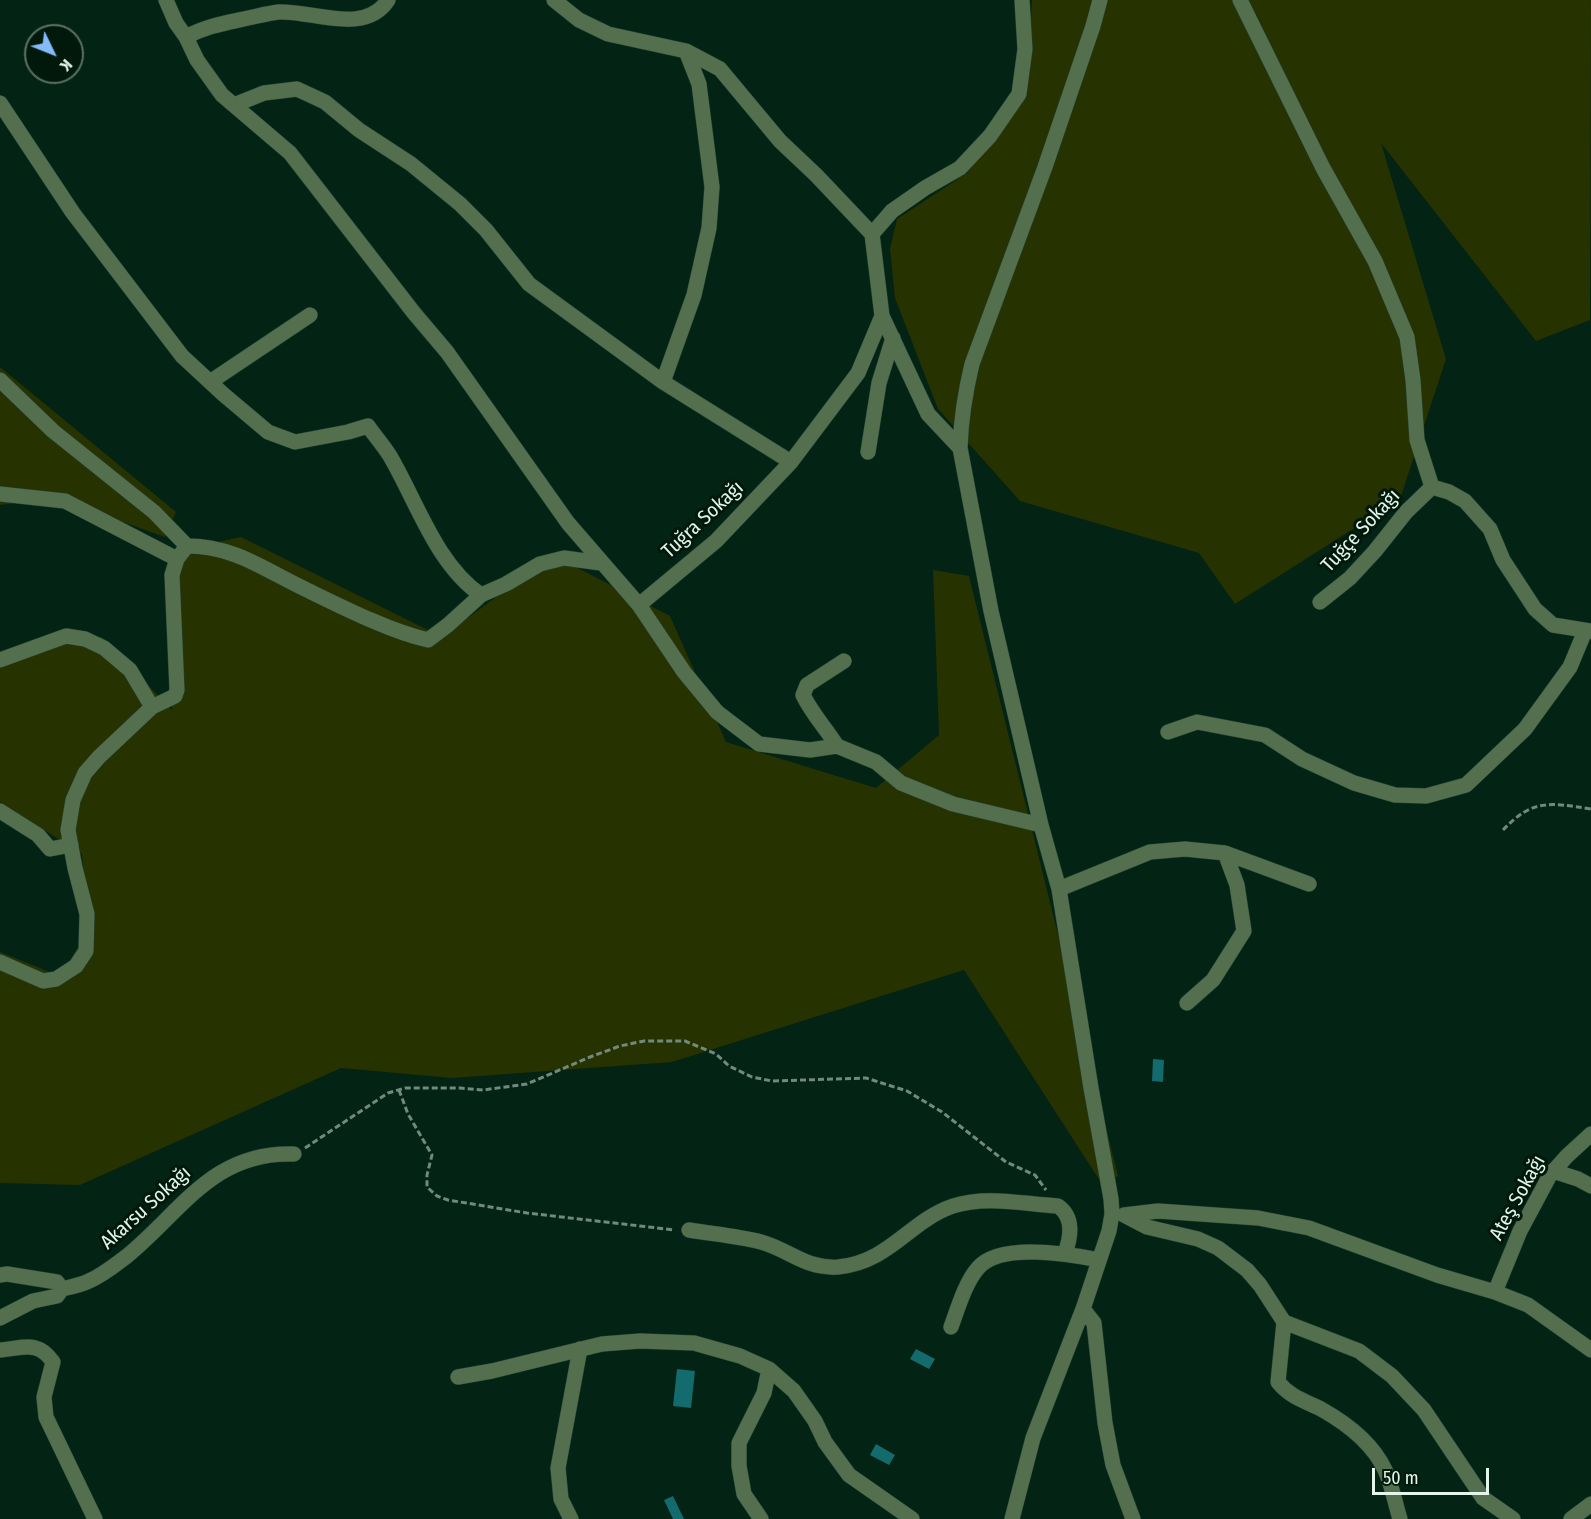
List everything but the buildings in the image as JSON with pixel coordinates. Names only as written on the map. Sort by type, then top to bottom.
[{"type":"street","points":[[166,0],[197,60],[222,95],[290,153],[447,352],[568,523],[639,605],[684,672],[717,712],[759,744],[810,750],[837,746],[876,762],[901,783],[953,804],[1041,825]]},
{"type":"street","points":[[186,37],[203,28],[278,12],[297,12],[339,19],[362,17],[378,11],[388,0]]},
{"type":"street","points":[[554,0],[579,20],[608,34],[686,51],[720,69],[780,141],[872,234],[882,316],[928,414],[960,448]]},
{"type":"street","points":[[872,234],[892,211],[925,188],[960,168],[990,136],[1018,94],[1025,49],[1022,0]]},
{"type":"street","points":[[1100,0],[1045,167],[972,364],[964,396],[960,448],[991,611],[1041,825],[1059,889],[1111,1199],[1118,1214],[1147,1227],[1198,1239],[1234,1258],[1260,1285],[1284,1322],[1359,1351],[1392,1376],[1424,1410],[1483,1498],[1513,1519]]},
{"type":"street","points":[[1168,732],[1197,722],[1265,735],[1302,759],[1354,783],[1395,795],[1426,796],[1466,785],[1525,729],[1570,667],[1588,632],[1553,625],[1535,609],[1503,560],[1490,529],[1465,501],[1449,492],[1432,487],[1417,440],[1413,380],[1407,337],[1375,261],[1323,168],[1240,0]]},
{"type":"street","points":[[663,382],[694,295],[709,228],[712,187],[699,84],[686,51]]},
{"type":"street","points":[[234,105],[264,93],[297,88],[325,102],[359,130],[411,164],[460,204],[486,230],[529,284],[663,382],[791,462]]},
{"type":"street","points":[[0,103],[73,213],[182,356],[268,432],[295,442],[368,426],[389,455],[441,551],[466,585],[481,595]]},
{"type":"street","points":[[210,382],[310,315]]},
{"type":"street","name":"Tuğra Sokağı","points":[[639,605],[716,541],[791,462],[858,372],[882,316]]},
{"type":"street","points":[[868,452],[879,383],[893,338]]},
{"type":"street","points":[[0,380],[52,431],[154,512],[182,553]]},
{"type":"street","name":"Tuğçe Sokağı","points":[[1320,602],[1350,578],[1406,512],[1432,487]]},
{"type":"street","points":[[0,494],[64,501],[182,553]]},
{"type":"street","points":[[0,962],[44,981],[56,979],[76,966],[86,951],[87,914],[68,830],[73,800],[86,773],[99,757],[152,707],[175,696],[177,690],[172,575],[182,553],[199,546],[238,554],[314,593],[409,635],[428,640],[481,595],[506,584],[540,564],[564,558],[601,563]]},
{"type":"street","points":[[0,660],[66,636],[85,639],[104,648],[130,670],[152,707]]},
{"type":"street","points":[[837,746],[826,727],[809,709],[803,695],[807,685],[844,661]]},
{"type":"street","points":[[0,811],[38,835],[50,849],[70,845]]},
{"type":"street","points":[[1059,889],[1150,852],[1185,849],[1225,853],[1309,884]]},
{"type":"street","points":[[1187,1003],[1213,980],[1244,931],[1237,885],[1225,853]]},
{"type":"street","name":"Ateş Sokağı","points":[[1495,1292],[1520,1232],[1553,1171],[1591,1134]]},
{"type":"street","name":"Akarsu Sokağı","points":[[0,1318],[33,1301],[57,1296],[62,1289],[88,1282],[110,1269],[153,1234],[193,1192],[211,1178],[262,1156],[294,1154]]},
{"type":"street","points":[[1553,1171],[1591,1185]]},
{"type":"street","points":[[689,1230],[745,1238],[780,1249],[807,1264],[836,1267],[867,1260],[882,1253],[932,1216],[952,1207],[966,1203],[993,1201],[1058,1206],[1067,1215],[1070,1223],[1065,1253]]},
{"type":"street","points":[[1118,1214],[1158,1210],[1258,1218],[1334,1236],[1437,1275],[1495,1292],[1528,1305],[1591,1350]]},
{"type":"street","points":[[1012,1519],[1033,1438],[1083,1309],[1108,1231],[1118,1214]]},
{"type":"street","points":[[951,1327],[972,1277],[985,1262],[994,1257],[1012,1254],[1065,1253],[1098,1260]]},
{"type":"street","points":[[0,1275],[7,1274],[57,1282],[62,1289]]},
{"type":"street","points":[[1083,1309],[1094,1323],[1105,1423],[1113,1466],[1133,1519]]},
{"type":"street","points":[[1284,1322],[1278,1382],[1294,1397],[1323,1410],[1361,1437],[1371,1448],[1386,1471],[1400,1519]]},
{"type":"street","points":[[458,1377],[602,1344],[640,1341],[694,1343],[740,1356],[769,1369],[794,1391],[815,1421],[825,1442],[849,1475],[912,1519]]},
{"type":"street","points":[[0,1350],[28,1346],[46,1351],[53,1362],[44,1396],[46,1417],[95,1519]]},
{"type":"street","points":[[571,1519],[561,1499],[558,1468],[580,1349]]},
{"type":"street","points":[[761,1519],[744,1494],[739,1466],[739,1443],[764,1393],[769,1369]]},
{"type":"street","points":[[1571,1519],[1591,1504]]},
{"type":"path","points":[[1503,830],[1518,814],[1535,805],[1562,805],[1591,809]]},
{"type":"path","points":[[294,1154],[388,1093],[398,1089],[428,1087],[483,1090],[527,1084],[590,1056],[620,1046],[644,1041],[685,1041],[716,1054],[729,1066],[752,1077],[772,1081],[866,1078],[907,1091],[942,1112],[1006,1162],[1035,1175],[1058,1206]]},
{"type":"path","points":[[398,1089],[408,1114],[432,1155],[427,1175],[428,1187],[437,1196],[448,1200],[527,1213],[689,1230]]},
{"type":"green space","points":[[1032,0],[1591,0],[1590,320],[1536,341],[1381,143],[1446,359],[1400,499],[1235,604],[1199,553],[1020,501],[938,409],[895,298],[890,249],[897,219],[967,173],[1027,96]]},
{"type":"green space","points":[[0,367],[176,512],[165,537],[55,498],[0,505]]},
{"type":"green space","points":[[241,537],[442,637],[553,555],[670,616],[726,742],[876,788],[939,735],[933,570],[969,576],[1118,1176],[1102,1184],[964,970],[672,1062],[452,1078],[341,1068],[80,1185],[0,1183],[0,952],[60,976],[87,932],[82,854],[0,802],[0,654],[102,637],[172,710],[181,550]]},
{"type":"water","points":[[1153,1059],[1164,1060],[1163,1082],[1152,1081]]},
{"type":"water","points":[[916,1349],[935,1359],[929,1369],[910,1359]]},
{"type":"water","points":[[677,1369],[695,1371],[691,1408],[673,1406]]},
{"type":"water","points":[[876,1444],[895,1455],[889,1465],[870,1455]]},
{"type":"water","points":[[673,1496],[684,1519],[673,1519],[664,1500]]}]
